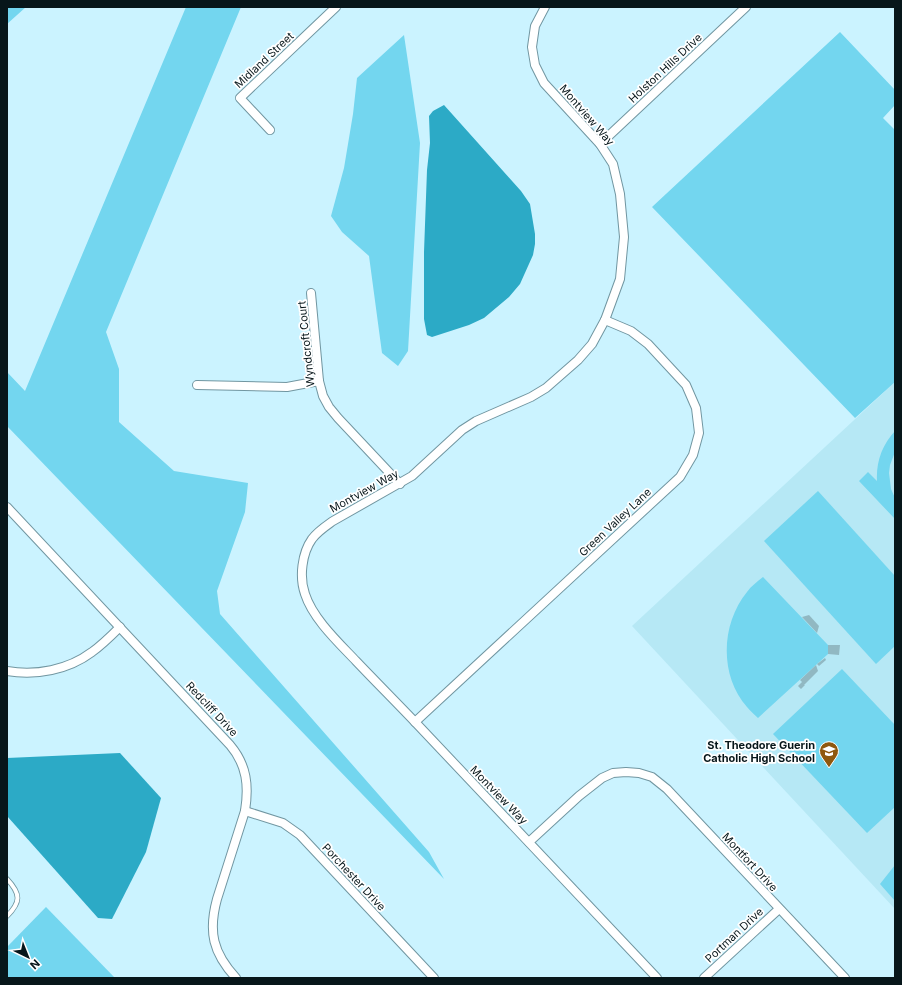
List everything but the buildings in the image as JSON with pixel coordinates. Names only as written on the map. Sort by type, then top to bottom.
[{"type":"street","name":"Midland Street","points":[[270,130],[240,98],[336,7]]},
{"type":"street","name":"Montview Way","points":[[545,7],[535,26],[532,47],[535,65],[544,83],[600,144],[613,164],[620,194],[624,236],[620,279],[605,320],[592,344],[578,360],[559,377],[531,397],[476,421],[462,430],[412,476],[323,528],[312,539],[306,552],[302,565],[302,581],[308,605],[330,635],[415,722],[657,978]]},
{"type":"street","name":"Holston Hills Drive","points":[[600,144],[746,7]]},
{"type":"street","name":"Wyndcroft Court","points":[[311,293],[319,381],[323,396],[334,413],[400,484]]},
{"type":"street","name":"Green Valley Lane","points":[[415,722],[680,477],[693,455],[699,433],[696,408],[686,384],[648,344],[631,331],[605,320]]},
{"type":"street","points":[[197,385],[287,387],[319,381]]},
{"type":"street","name":"Redcliff Drive","points":[[7,507],[237,752],[247,778],[248,797],[245,811],[217,899],[212,922],[216,949],[236,978]]},
{"type":"street","points":[[7,671],[21,673],[44,672],[74,663],[92,652],[120,627]]},
{"type":"street","name":"Montfort Drive","points":[[529,842],[578,796],[602,778],[613,773],[632,772],[652,777],[667,789],[845,978]]},
{"type":"street","name":"Porchester Drive","points":[[245,811],[283,823],[296,832],[434,978]]},
{"type":"street","name":"Portman Drive","points":[[704,978],[779,909]]},
{"type":"lane","points":[[7,879],[15,888],[18,898],[14,910],[7,916]]},
{"type":"shaded area","points":[[7,7],[26,7],[7,24]]},
{"type":"shaded area","points":[[186,7],[241,7],[106,332],[119,369],[119,422],[174,471],[248,483],[245,512],[217,591],[220,614],[429,852],[444,879],[7,426],[7,372],[25,391]]},
{"type":"shaded area","points":[[840,32],[895,90],[895,105],[883,118],[895,130],[895,382],[855,418],[652,207]]},
{"type":"shaded area","points":[[404,35],[420,143],[408,351],[398,366],[382,353],[369,256],[342,232],[331,216],[344,168],[357,78]]},
{"type":"shaded area","points":[[444,105],[521,191],[530,204],[535,234],[535,244],[533,255],[520,284],[509,297],[484,318],[469,325],[432,337],[427,335],[424,319],[424,252],[427,170],[430,143],[429,116],[433,111]]},
{"type":"shaded area","name":"St. Theodore Guerin Catholic High School","points":[[895,382],[895,909],[632,626]]},
{"type":"shaded area","points":[[895,431],[895,452],[890,465],[889,473],[891,489],[895,498],[895,519],[859,481],[868,472],[877,481],[879,461],[883,448],[890,436]]},
{"type":"shaded area","points":[[818,491],[895,576],[895,646],[876,664],[764,541]]},
{"type":"shaded area","points":[[763,577],[828,645],[828,654],[758,718],[748,708],[738,694],[728,665],[727,650],[728,634],[738,605],[750,588]]},
{"type":"shaded area","points":[[842,669],[895,725],[895,807],[867,833],[773,734]]},
{"type":"shaded area","points":[[120,753],[161,798],[146,852],[112,919],[98,918],[7,816],[7,758]]},
{"type":"shaded area","points":[[895,865],[895,901],[880,884]]},
{"type":"shaded area","points":[[46,907],[115,978],[7,978],[7,947]]},
{"type":"place","name":"St. Theodore Guerin Catholic High School","points":[[829,768]]}]
